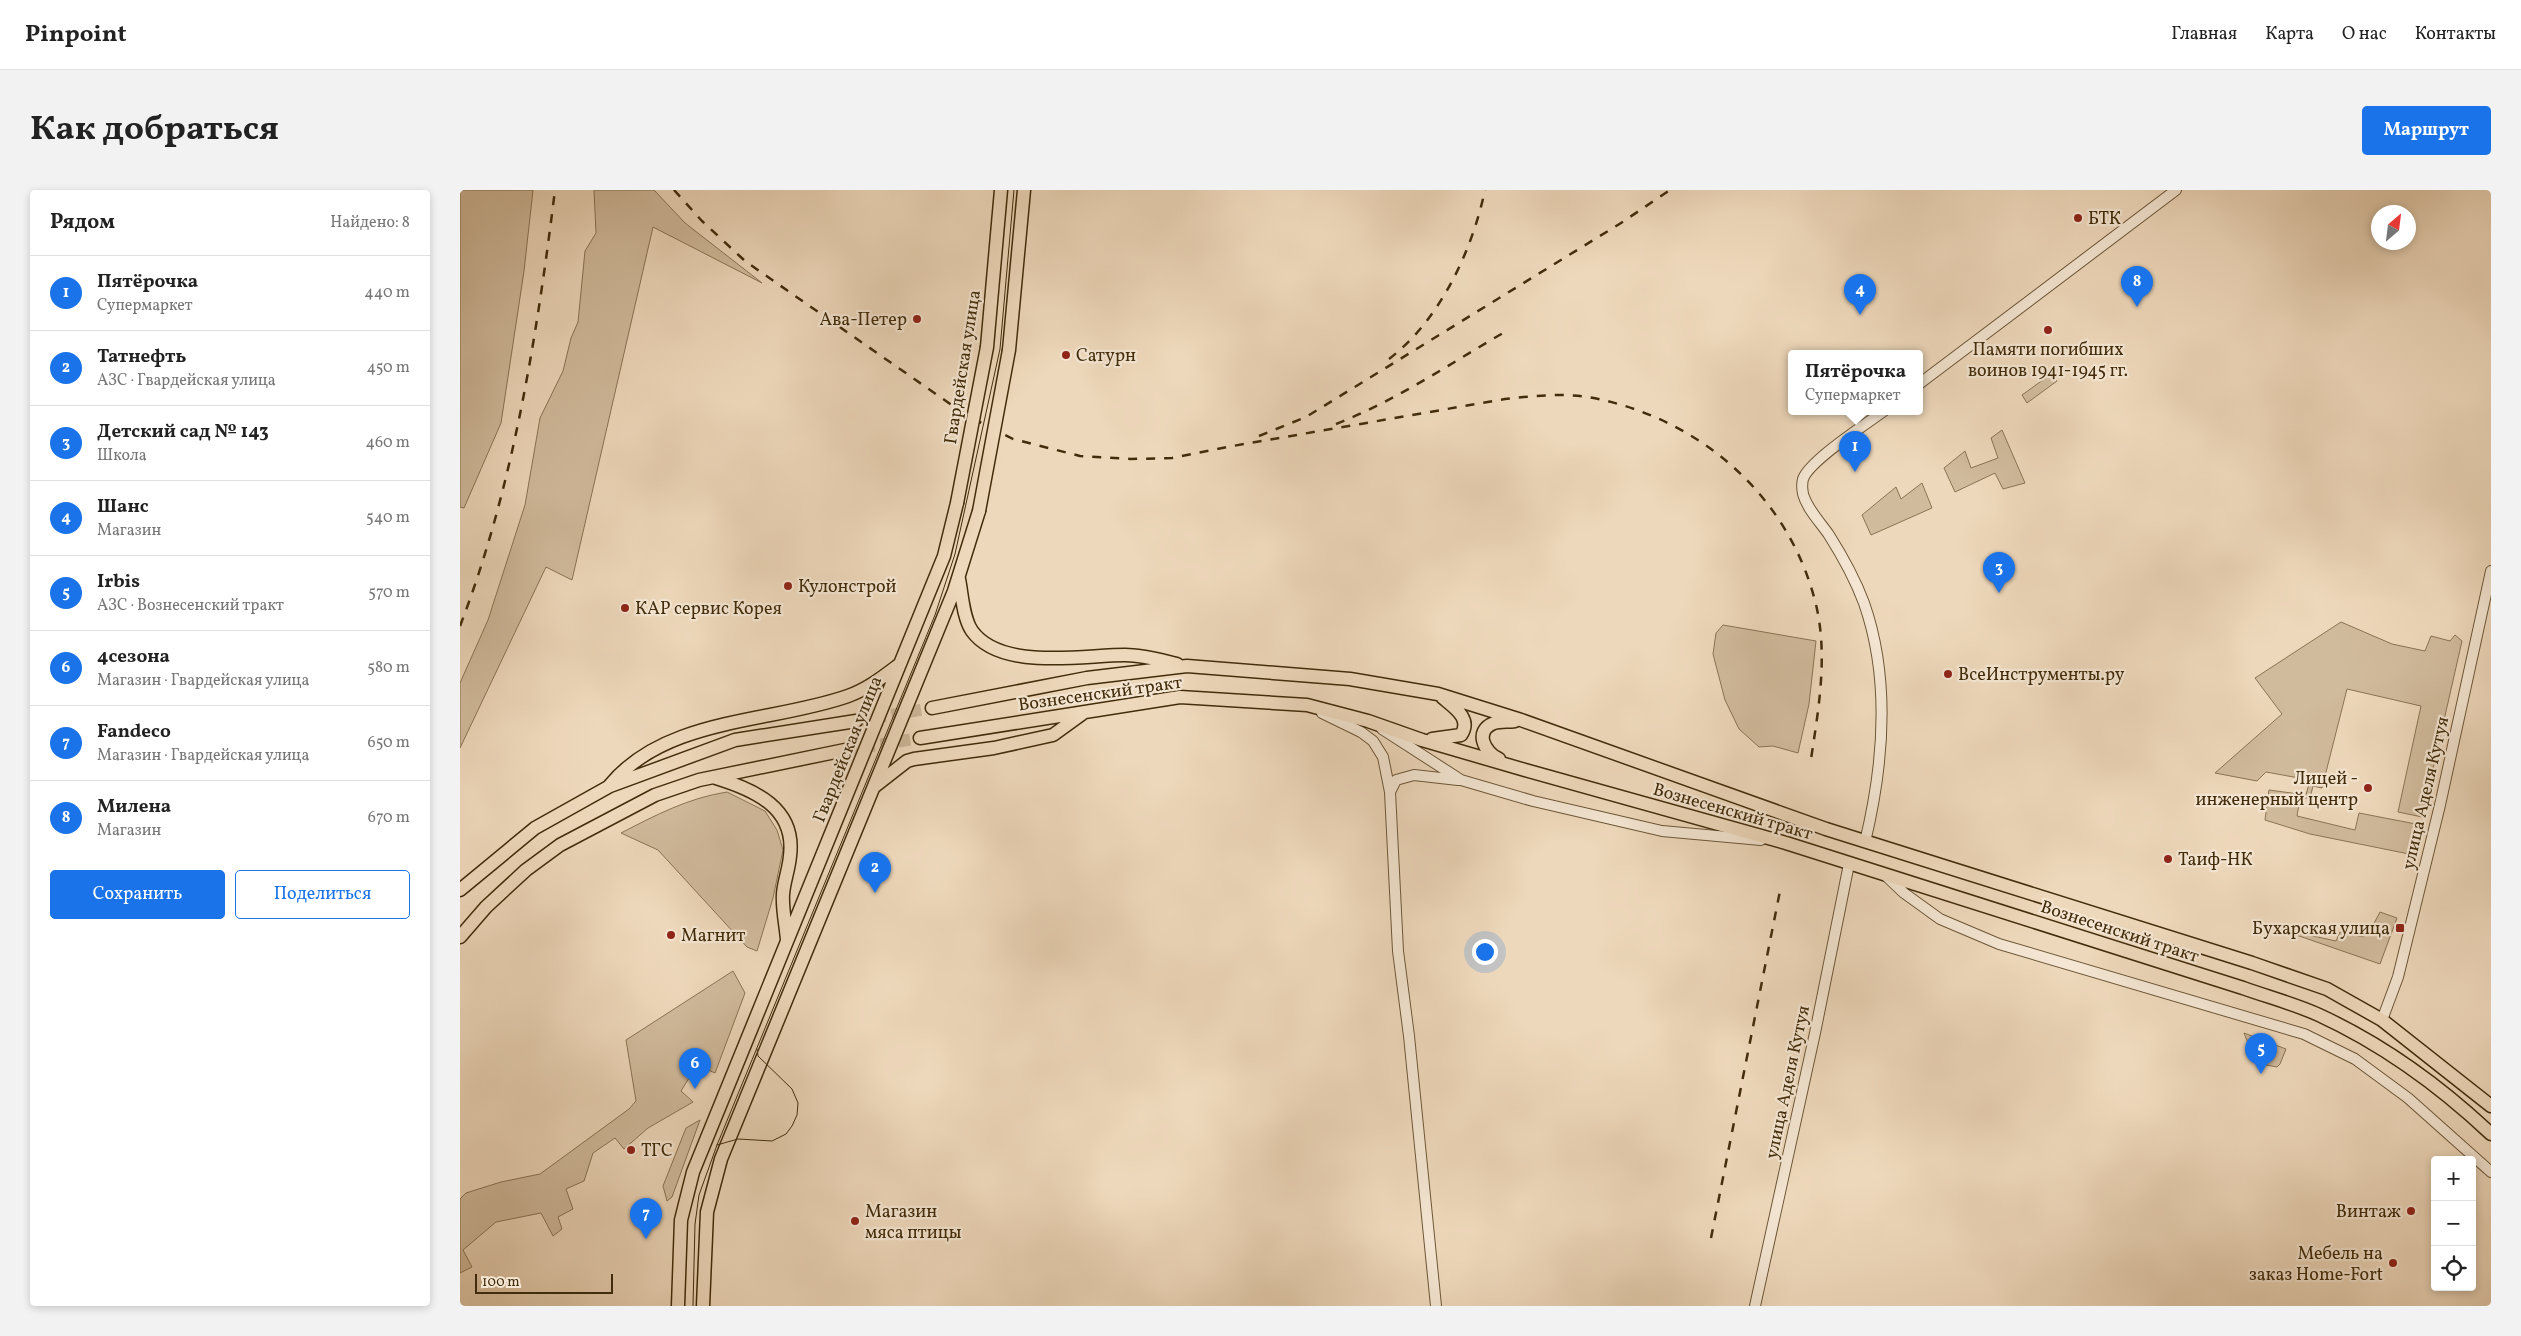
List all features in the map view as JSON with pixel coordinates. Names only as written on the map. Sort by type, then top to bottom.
[{"type":"main road","name":"Гвардейская улица","points":[[678,1306],[680,1239],[686,1196],[720,1102],[944,556],[957,503],[987,347],[1001,190]]},
{"type":"main road","points":[[703,1306],[707,1212],[716,1173],[875,786],[958,577],[979,511],[1009,350],[1024,190]]},
{"type":"main road","points":[[958,577],[971,630],[992,648],[1010,654],[1064,658],[1125,655],[1148,657],[1187,666]]},
{"type":"main road","points":[[610,786],[621,772],[636,759],[666,743],[735,721],[849,696],[876,682],[900,664]]},
{"type":"main road","name":"Вознесенский тракт","points":[[932,708],[1087,678],[1187,666],[1350,679],[1438,694],[1521,720],[1865,842],[2252,962],[2327,989],[2382,1020],[2491,1106]]},
{"type":"main road","points":[[1422,740],[1446,739],[1461,735],[1464,730],[1465,722],[1459,711],[1438,694]]},
{"type":"main road","name":"Вознесенский тракт","points":[[920,738],[1180,697],[1308,705],[1368,721],[1422,740],[1524,770],[1786,843],[2243,988],[2318,1015],[2372,1043],[2412,1070],[2491,1134]]},
{"type":"main road","points":[[875,786],[914,759],[994,748],[1053,734],[1086,711]]},
{"type":"main road","points":[[1521,720],[1493,723],[1483,733],[1482,739],[1485,748],[1493,756],[1524,770]]},
{"type":"main road","points":[[460,890],[535,828],[610,786],[735,740],[856,721]]},
{"type":"main road","points":[[460,937],[492,900],[526,870],[560,844],[656,795],[699,780],[845,750]]},
{"type":"main road","points":[[714,777],[759,794],[776,810],[787,826],[790,835],[790,855],[783,896],[787,942]]},
{"type":"street","points":[[1923,381],[2176,190]]},
{"type":"street","points":[[1865,842],[1876,798],[1881,739],[1882,696],[1880,666],[1870,621],[1858,589],[1836,546],[1807,503],[1802,487],[1804,478],[1813,464],[1879,415]]},
{"type":"street","name":"улица Аделя Кутуя","points":[[2382,1020],[2398,977],[2440,805],[2491,570]]},
{"type":"street","points":[[1308,705],[1361,732],[1374,741],[1383,757],[1390,792],[1398,951],[1409,1036],[1436,1306]]},
{"type":"street","points":[[1368,721],[1461,780]]},
{"type":"street","points":[[1390,792],[1396,780],[1414,775],[1461,780],[1533,801],[1662,831],[1786,843]]},
{"type":"street","name":"улица Аделя Кутуя","points":[[1755,1306],[1815,1033],[1849,864]]},
{"type":"street","points":[[1882,873],[1904,893],[1940,919],[1999,944],[2296,1032],[2355,1059],[2402,1093],[2491,1172]]},
{"type":"street","points":[[2477,1094],[2491,1100]]},
{"type":"shaded area","points":[[460,190],[533,190],[524,271],[501,423],[464,508],[460,507]]},
{"type":"shaded area","points":[[594,190],[654,190],[685,223],[762,283],[653,227],[572,580],[546,567],[460,748],[460,683],[488,620],[525,505],[540,418],[563,371],[571,338],[578,322],[585,251],[596,233]]},
{"type":"shaded area","points":[[2051,374],[2057,381],[2027,403],[2022,395]]},
{"type":"shaded area","points":[[2002,430],[2025,483],[2003,489],[1995,473],[1955,492],[1944,468],[1965,451],[1971,468],[1998,458],[1991,438]]},
{"type":"shaded area","points":[[1922,483],[1932,508],[1871,535],[1862,515],[1896,487],[1901,499]]},
{"type":"shaded area","points":[[2341,622],[2392,644],[2425,651],[2431,636],[2450,641],[2455,635],[2462,641],[2422,817],[2398,812],[2421,706],[2347,689],[2322,788],[2313,786],[2310,798],[2300,798],[2297,816],[2355,830],[2359,813],[2421,825],[2414,855],[2310,834],[2265,820],[2269,790],[2306,795],[2310,780],[2266,772],[2257,781],[2215,773],[2282,714],[2255,678]]},
{"type":"shaded area","points":[[1723,625],[1816,641],[1809,704],[1798,753],[1773,746],[1759,747],[1739,729],[1725,700],[1713,654],[1716,633]]},
{"type":"shaded area","points":[[727,792],[765,811],[777,830],[783,850],[773,898],[757,951],[747,947],[658,850],[621,833],[686,803]]},
{"type":"shaded area","points":[[2380,912],[2397,918],[2380,964],[2276,928],[2336,941],[2340,932],[2363,937],[2372,927]]},
{"type":"shaded area","points":[[733,971],[745,993],[715,1073],[697,1065],[681,1091],[693,1102],[648,1128],[624,1149],[615,1138],[593,1153],[584,1181],[566,1189],[573,1209],[558,1217],[562,1229],[553,1236],[541,1213],[496,1222],[463,1250],[472,1267],[460,1273],[460,1199],[466,1193],[501,1182],[540,1174],[629,1109],[636,1101],[626,1040]]},
{"type":"shaded area","points":[[2244,1033],[2286,1049],[2280,1064],[2277,1067],[2256,1063]]},
{"type":"shaded area","points":[[700,1120],[672,1197],[667,1201],[663,1186],[686,1128]]},
{"type":"tunnel","points":[[856,721],[932,708]]},
{"type":"tunnel","points":[[845,750],[920,738]]},
{"type":"tram line","points":[[693,1306],[695,1224],[699,1195],[717,1145],[935,615],[955,554],[1000,349],[1014,190]]},
{"type":"tram line","points":[[717,1145],[738,1139],[772,1141],[786,1134],[797,1115],[798,1103],[792,1089],[758,1056],[757,1049]]},
{"type":"railway","points":[[460,626],[479,574],[495,520],[521,411],[540,300],[555,190]]},
{"type":"railway","points":[[674,190],[702,221],[745,261],[966,415],[1013,439],[1080,456],[1131,459],[1172,458],[1505,399],[1536,396],[1567,395],[1588,397],[1627,407],[1664,421],[1699,441],[1730,464],[1758,492],[1782,524],[1800,559],[1814,597],[1821,637],[1821,678],[1811,759]]},
{"type":"railway","points":[[1389,359],[1424,325],[1451,283],[1472,237],[1485,190]]},
{"type":"railway","points":[[1259,436],[1306,417],[1621,223],[1670,190]]},
{"type":"railway","points":[[1336,424],[1400,394],[1503,333]]},
{"type":"railway","points":[[1711,1238],[1780,891]]},
{"type":"place","name":"БТК","points":[[2078,218]]},
{"type":"place","name":"Милена","points":[[2137,307]]},
{"type":"place","name":"Шанс","points":[[1860,315]]},
{"type":"place","name":"Ава-Петер","points":[[917,319]]},
{"type":"place","name":"Памяти погибших воинов 1941-1945 гг.","points":[[2048,330]]},
{"type":"place","name":"Сатурн","points":[[1066,355]]},
{"type":"place","name":"Пятёрочка","points":[[1855,472]]},
{"type":"place","name":"Кулонстрой","points":[[788,586]]},
{"type":"place","name":"Детский сад № 143","points":[[1999,593]]},
{"type":"place","name":"КАР сервис Корея","points":[[625,608]]},
{"type":"place","name":"ВсеИнструменты.ру","points":[[1948,674]]},
{"type":"place","name":"Лицей - инженерный центр","points":[[2368,788]]},
{"type":"place","name":"Таиф-НК","points":[[2168,859]]},
{"type":"place","name":"Татнефть","points":[[875,893]]},
{"type":"place","name":"Бухарская улица","points":[[2400,928]]},
{"type":"place","name":"Магнит","points":[[671,935]]},
{"type":"place","name":"Irbis","points":[[2261,1074]]},
{"type":"place","name":"4сезона","points":[[695,1089]]},
{"type":"place","name":"ТГС","points":[[631,1150]]},
{"type":"place","name":"Винтаж","points":[[2411,1211]]},
{"type":"place","name":"Магазин мяса птицы","points":[[855,1221]]},
{"type":"place","name":"Fandeco","points":[[646,1239]]},
{"type":"place","name":"Мебель на заказ Home-Fort","points":[[2393,1263]]}]
